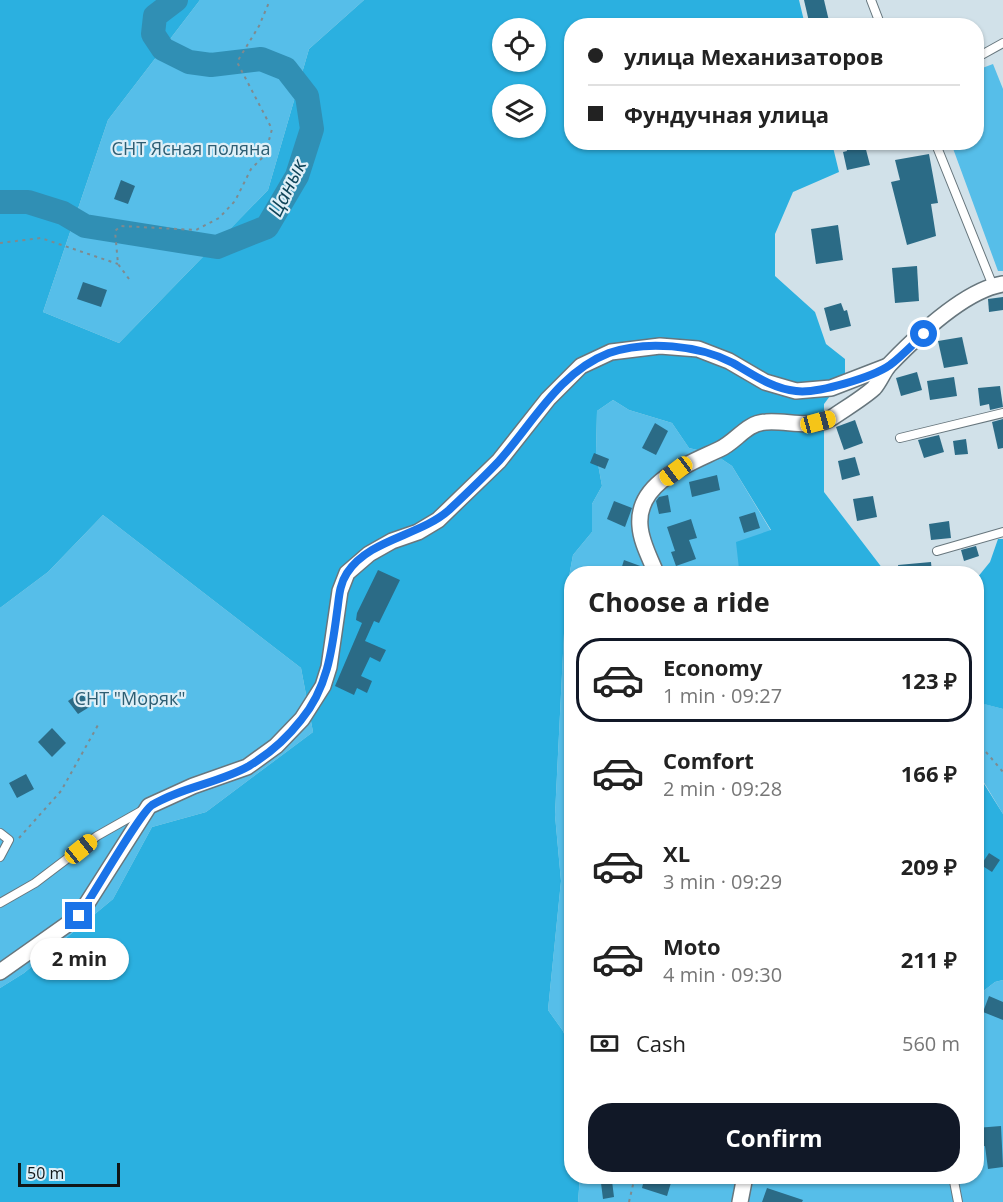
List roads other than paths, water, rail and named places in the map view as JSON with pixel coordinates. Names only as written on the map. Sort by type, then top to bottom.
[{"type":"street","points":[[654,566],[639,524],[642,508],[648,495],[665,479],[687,462],[722,448],[752,424],[766,422],[801,424],[831,419],[874,388],[888,366],[955,305],[998,285]]},
{"type":"street","points":[[0,972],[79,916],[149,806],[194,786],[247,767],[276,746],[302,719],[322,686],[329,667],[340,591],[347,573],[369,554],[438,520],[499,461],[548,399],[581,366],[611,352],[660,346],[698,349],[729,361],[765,381],[796,391],[831,388],[888,366]]},
{"type":"street","points":[[740,1202],[743,1184]]},
{"type":"lane","points":[[871,0],[879,18]]},
{"type":"lane","points":[[984,54],[1003,43]]},
{"type":"lane","points":[[939,150],[998,285]]},
{"type":"lane","points":[[900,438],[1003,413]]},
{"type":"lane","points":[[936,551],[1003,532]]},
{"type":"lane","points":[[0,903],[35,883],[97,836],[149,806]]},
{"type":"lane","points":[[0,833],[9,840],[0,857]]},
{"type":"lane","points":[[955,1184],[958,1202]]},
{"type":"waterway","name":"Цанык","points":[[0,202],[28,202],[63,213],[85,226],[217,247],[267,227],[297,176],[312,129],[307,96],[286,69],[261,59],[211,65],[189,62],[163,49],[153,34],[155,16],[176,0]]},
{"type":"park label","name":"СНТ Ясная поляна","points":[[191,149]]},
{"type":"park label","name":"СНТ \"Моряк\"","points":[[130,699]]}]
